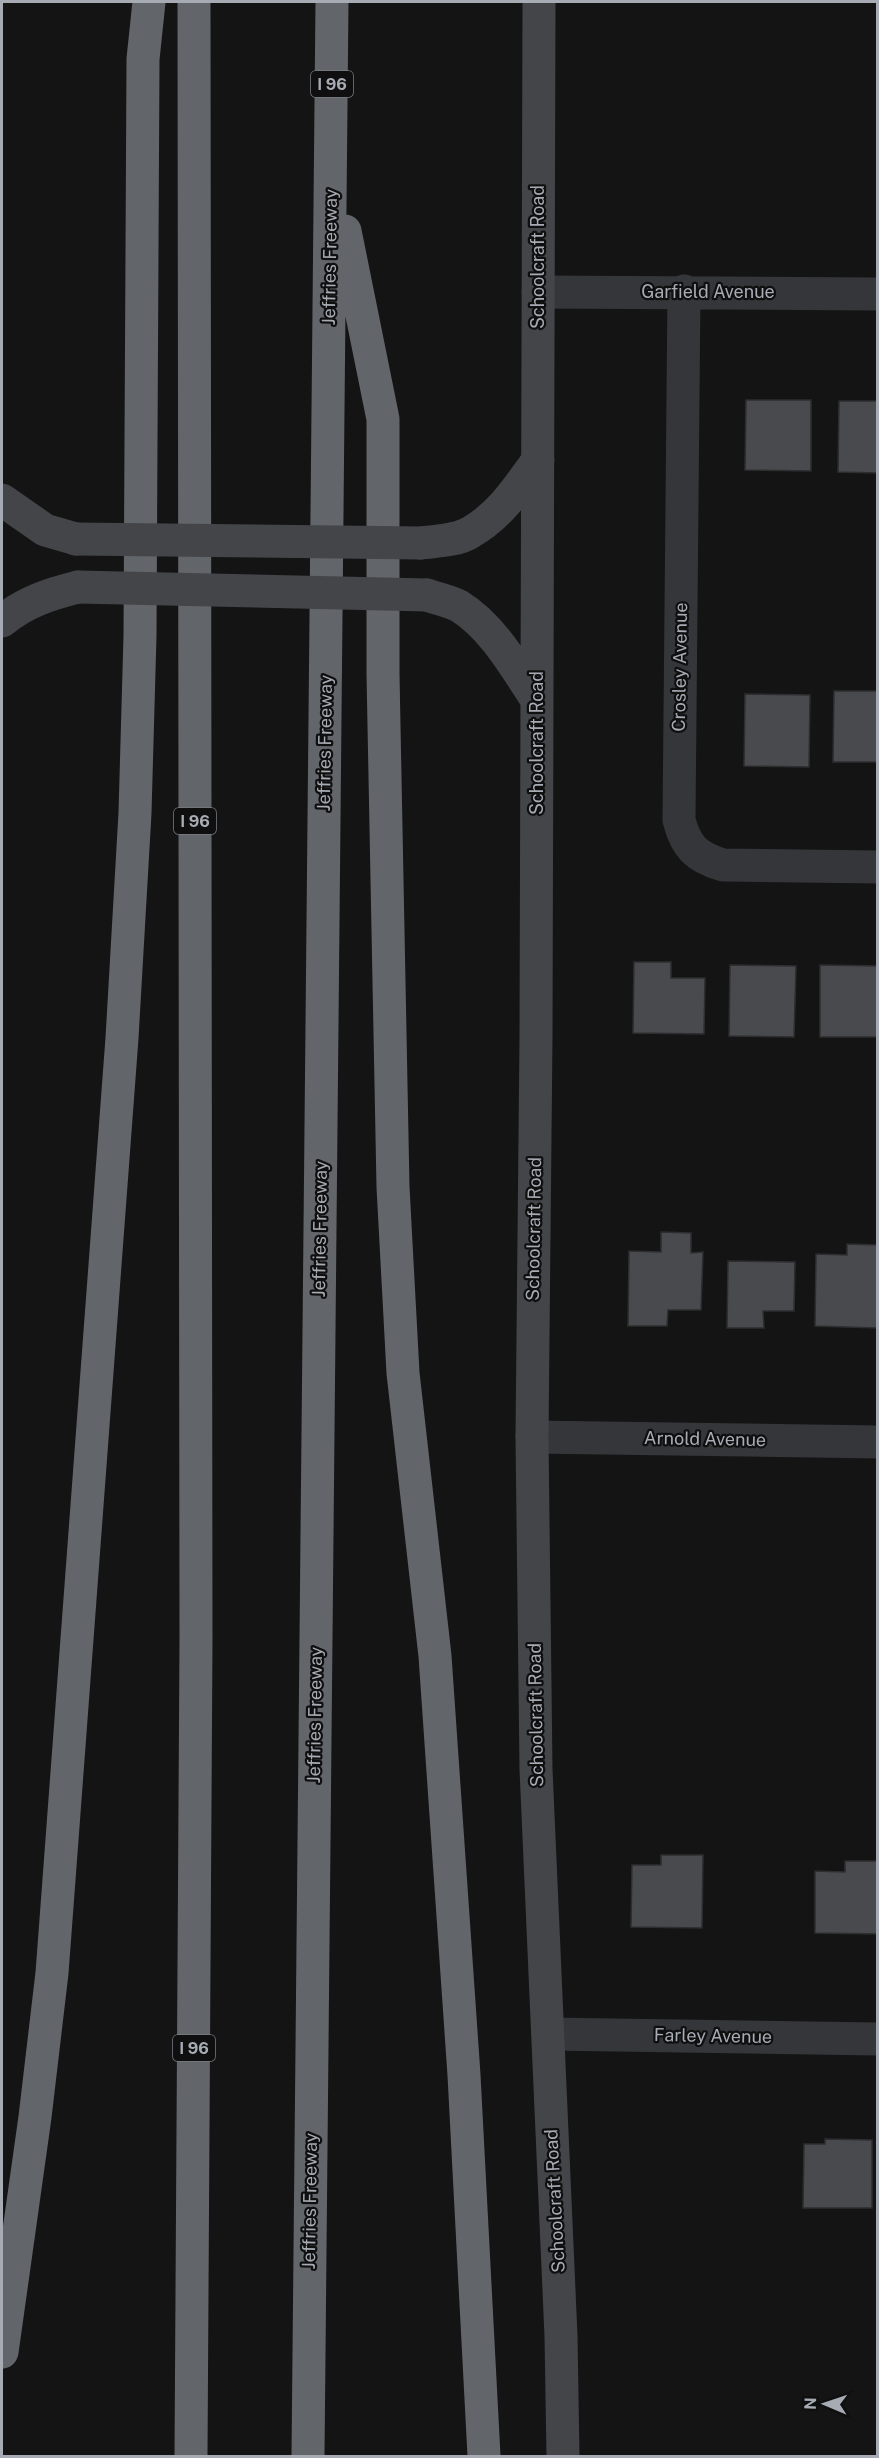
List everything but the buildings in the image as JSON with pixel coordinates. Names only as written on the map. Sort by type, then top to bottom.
[{"type":"highway","points":[[2,2352],[35,2117],[52,1973],[123,1027],[135,813],[140,636],[143,59],[149,2]]},
{"type":"highway","name":"I 96","points":[[191,2457],[196,1652],[194,2]]},
{"type":"highway","name":"Jeffries Freeway","points":[[308,2457],[332,2]]},
{"type":"highway","points":[[332,165],[383,419],[383,686],[393,1187],[403,1373],[435,1656],[464,2075],[484,2457]]},
{"type":"main road","name":"Schoolcraft Road","points":[[539,2],[532,1437],[536,1768],[561,2336],[563,2457]]},
{"type":"main road","points":[[2,500],[45,530],[76,539],[421,543],[451,539],[470,533],[502,508],[538,460]]},
{"type":"main road","points":[[2,621],[21,607],[45,595],[78,587],[428,595],[456,605],[477,619],[509,657],[537,700]]},
{"type":"street","name":"Garfield Avenue","points":[[538,292],[684,291],[878,294]]},
{"type":"street","name":"Crosley Avenue","points":[[684,291],[679,820],[684,838],[693,850],[707,860],[723,865],[878,867]]},
{"type":"street","name":"Arnold Avenue","points":[[532,1437],[878,1442]]},
{"type":"street","name":"Farley Avenue","points":[[548,2034],[878,2039]]}]
